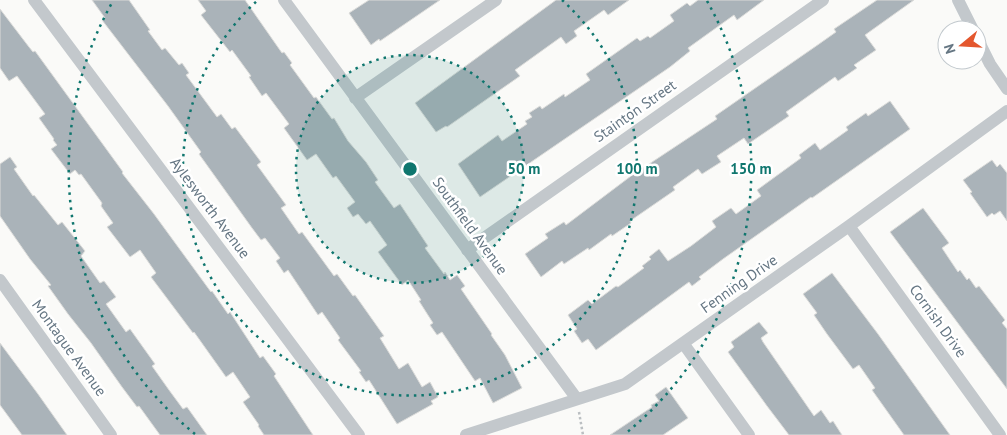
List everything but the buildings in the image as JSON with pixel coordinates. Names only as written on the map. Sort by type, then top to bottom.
[{"type":"street","name":"Aylesworth Avenue","points":[[34,0],[359,435]]},
{"type":"street","name":"Southfield Avenue","points":[[284,0],[576,399]]},
{"type":"street","points":[[355,98],[496,0]]},
{"type":"street","name":"Stainton Street","points":[[467,250],[823,0]]},
{"type":"street","points":[[958,0],[968,20]]},
{"type":"street","points":[[987,58],[1007,89]]},
{"type":"street","name":"Fenning Drive","points":[[466,435],[625,384],[849,226],[1007,111]]},
{"type":"street","name":"Cornish Drive","points":[[849,226],[1000,435]]},
{"type":"street","name":"Montague Avenue","points":[[0,280],[111,435]]},
{"type":"street","points":[[683,343],[749,435]]},
{"type":"path","points":[[576,399],[584,435]]}]
